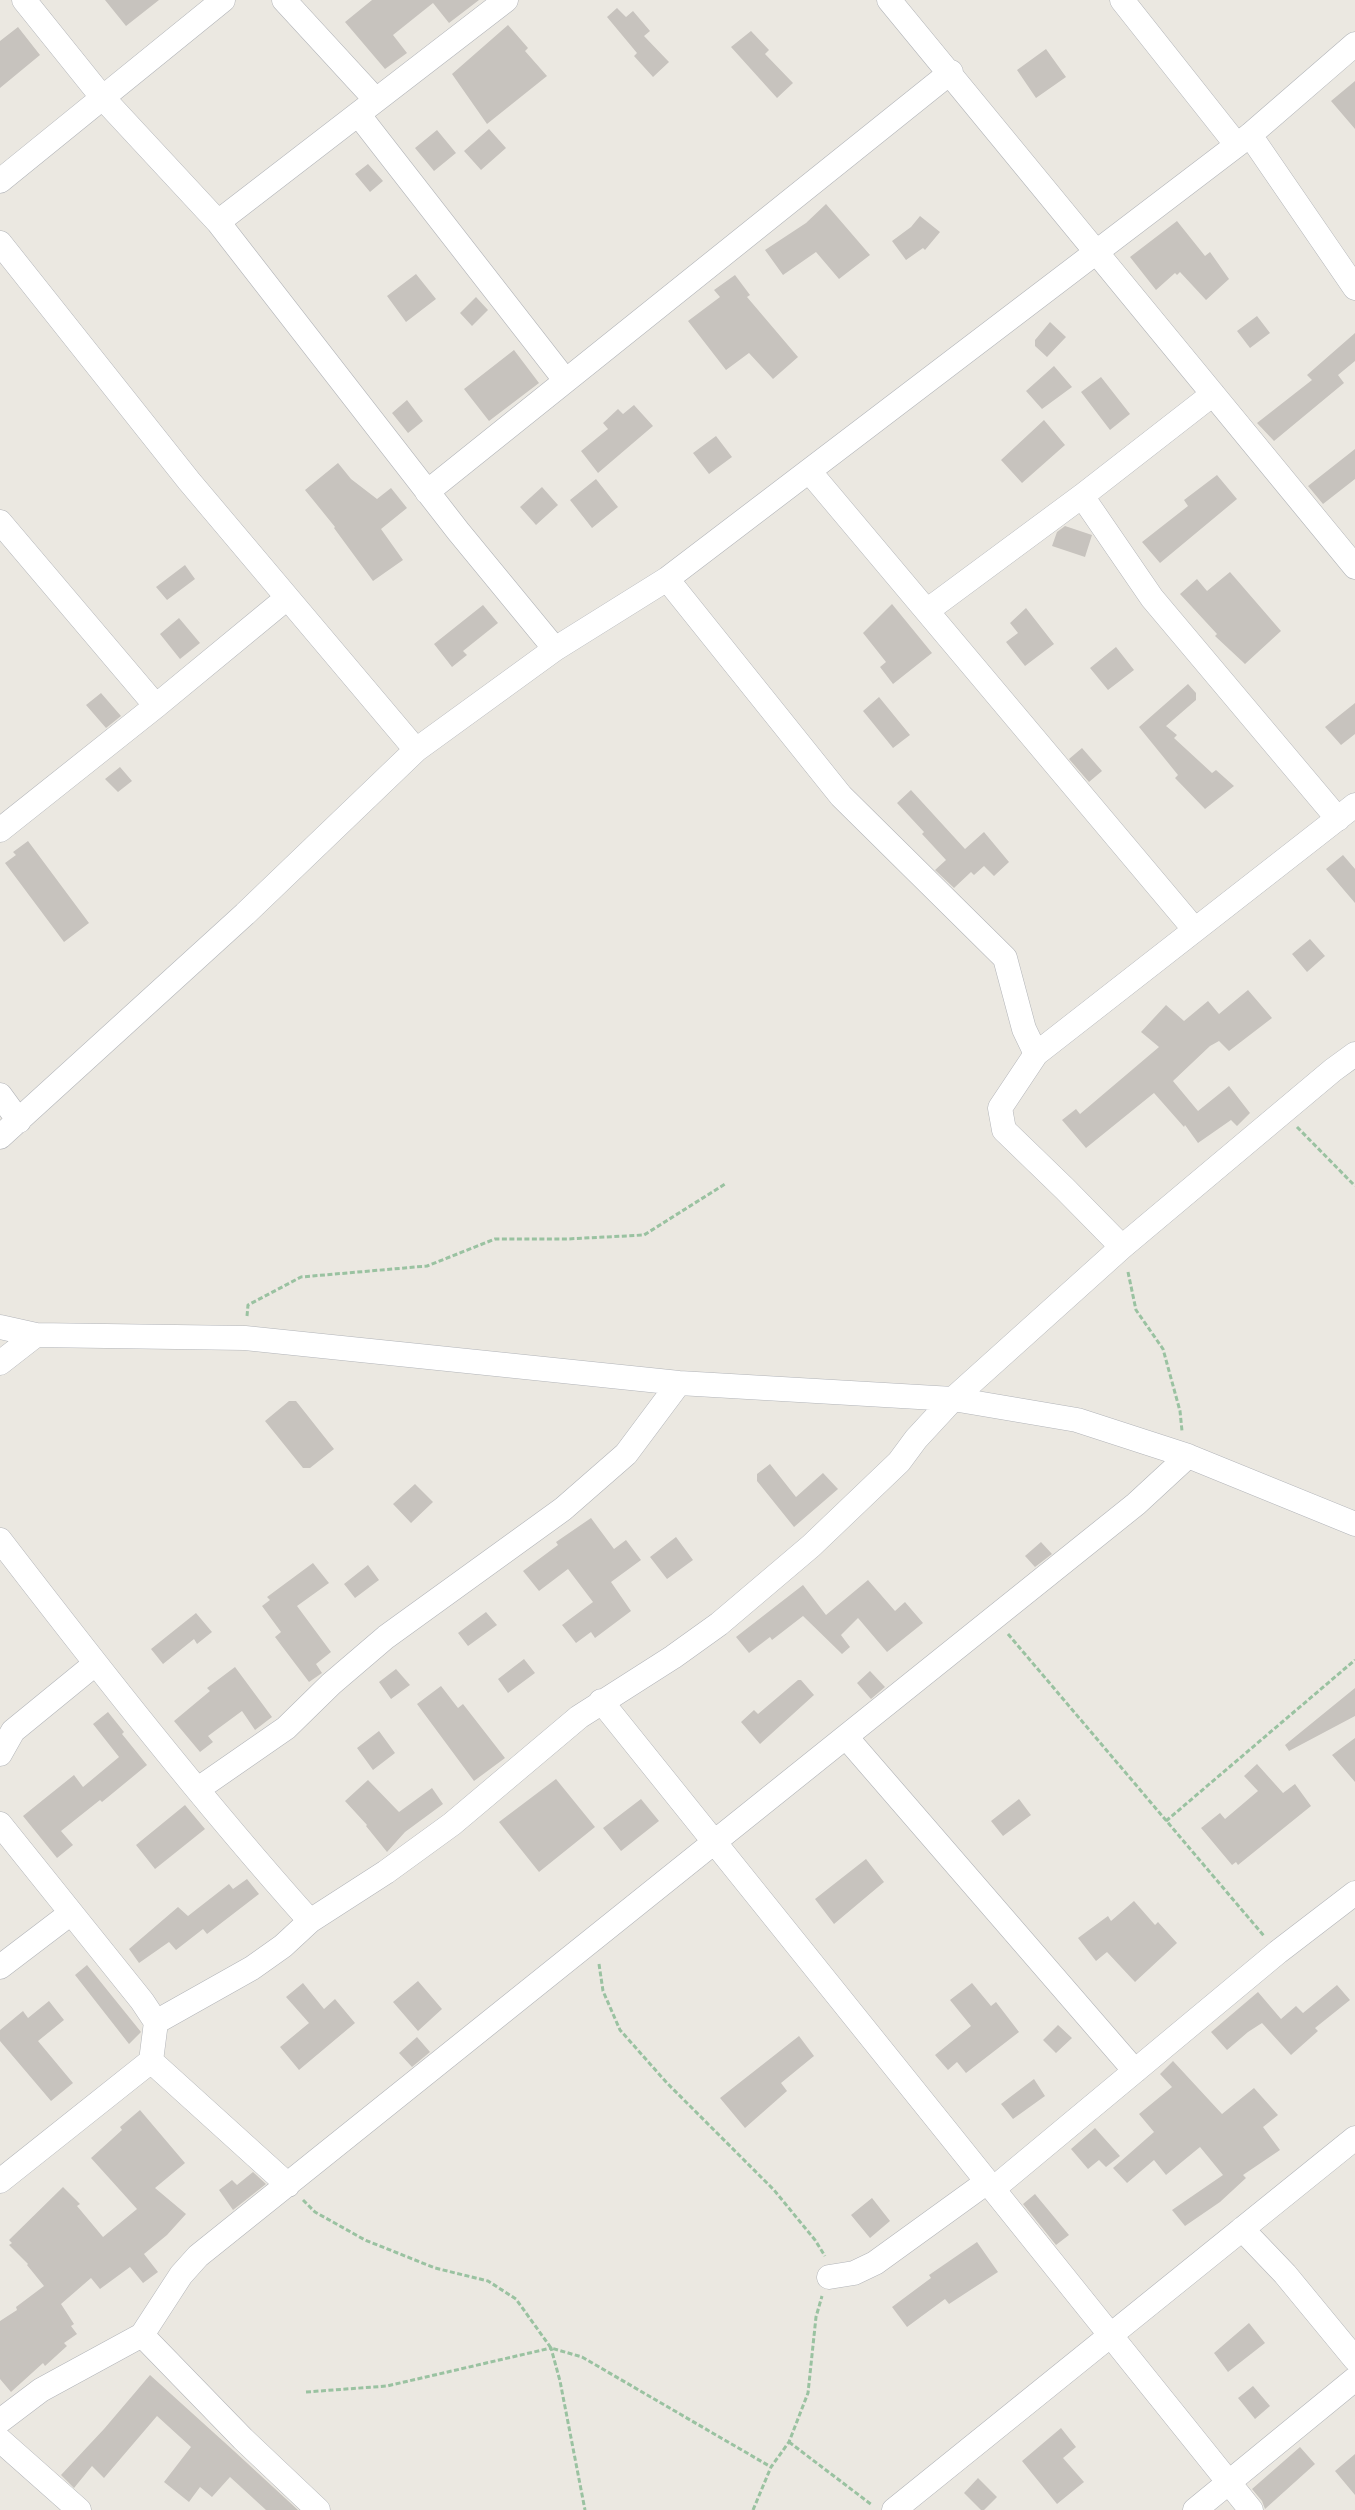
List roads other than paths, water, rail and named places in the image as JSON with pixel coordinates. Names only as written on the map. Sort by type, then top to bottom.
[{"type":"street","points":[[24,0],[102,97],[218,222],[427,492],[555,649]]},
{"type":"street","points":[[0,181],[223,0]]},
{"type":"street","points":[[284,0],[366,107],[565,380]]},
{"type":"street","points":[[218,222],[506,0]]},
{"type":"street","points":[[889,0],[951,72],[1355,567]]},
{"type":"street","points":[[1122,0],[1243,139],[1355,288]]},
{"type":"street","points":[[0,1137],[245,914],[416,750],[555,649],[667,579],[1243,139],[1355,44]]},
{"type":"street","points":[[427,492],[951,72]]},
{"type":"street","points":[[0,243],[188,481],[416,750]]},
{"type":"street","points":[[928,610],[1082,496],[1213,394]]},
{"type":"street","points":[[809,471],[928,610],[1195,930]]},
{"type":"street","points":[[1082,496],[1152,598],[1346,812],[1036,1054],[1000,1108],[1004,1130],[1065,1188],[1122,1247]]},
{"type":"street","points":[[0,522],[156,706]]},
{"type":"street","points":[[667,579],[841,796],[1005,958],[1024,1029],[1036,1054]]},
{"type":"street","points":[[4,818],[156,706],[287,598]]},
{"type":"street","points":[[156,2022],[252,1968],[282,1946],[310,1921],[386,1872],[452,1824],[563,1730],[602,1701],[673,1657],[719,1624],[768,1583],[899,1462],[916,1438],[953,1399],[1122,1247],[1355,1054]]},
{"type":"street","points":[[0,1095],[19,1121]]},
{"type":"street","points":[[0,1327],[36,1335],[245,1338],[679,1383],[953,1399],[1077,1420],[1188,1456],[1355,1524]]},
{"type":"street","points":[[0,1363],[36,1335]]},
{"type":"street","points":[[198,1789],[286,1728],[331,1684],[386,1638],[563,1509],[626,1454],[679,1383]]},
{"type":"street","points":[[0,2421],[41,2390],[142,2336],[181,2275],[198,2256],[1136,1504],[1188,1456]]},
{"type":"street","points":[[0,1540],[96,1664],[239,1841],[310,1921]]},
{"type":"street","points":[[0,1754],[13,1731],[96,1664]]},
{"type":"street","points":[[602,1701],[1250,2510]]},
{"type":"street","points":[[846,1737],[1135,2071]]},
{"type":"street","points":[[0,1824],[156,2022],[151,2061],[0,2180]]},
{"type":"street","points":[[829,2277],[854,2272],[874,2263],[990,2186],[1135,2071],[1278,1952],[1355,1893]]},
{"type":"street","points":[[0,1967],[71,1913]]},
{"type":"street","points":[[151,2061],[288,2185]]},
{"type":"street","points":[[894,2510],[1355,2138]]},
{"type":"street","points":[[1242,2229],[1285,2274],[1355,2359]]},
{"type":"street","points":[[142,2336],[242,2439],[318,2510]]},
{"type":"street","points":[[1195,2510],[1355,2379]]},
{"type":"street","points":[[0,2440],[79,2510]]}]
